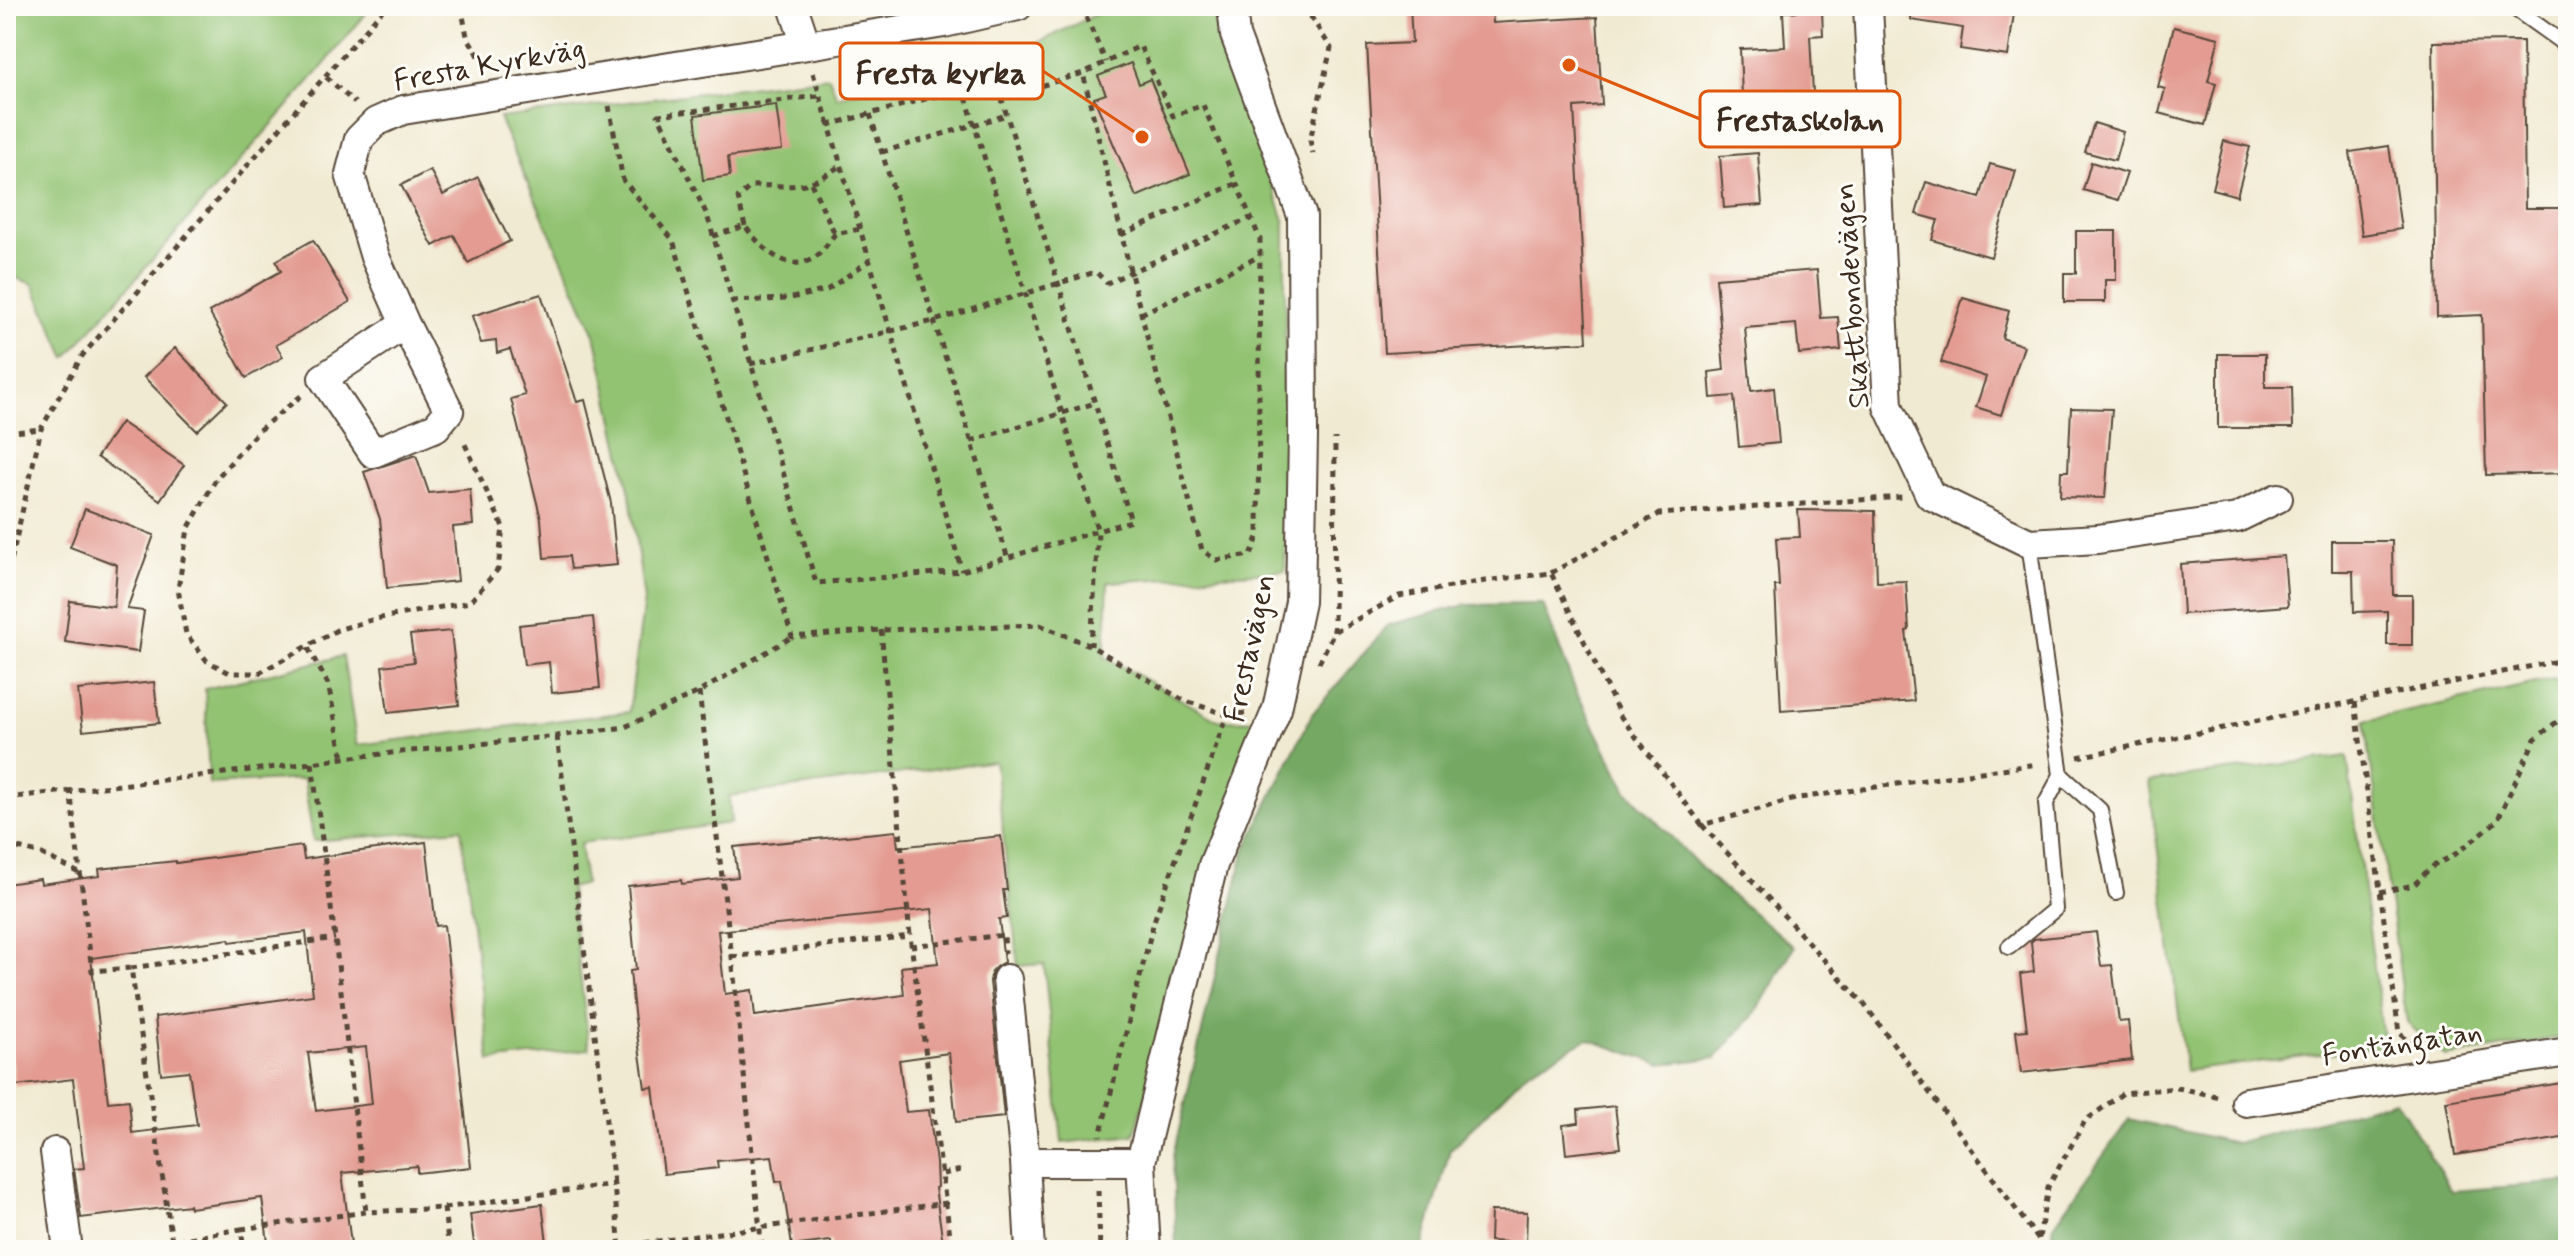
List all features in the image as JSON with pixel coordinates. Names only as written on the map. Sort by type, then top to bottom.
[{"type":"street","points":[[793,6],[806,45]]},
{"type":"street","name":"Fresta Kyrkväg","points":[[376,122],[403,110],[944,23],[1018,6]]},
{"type":"street","name":"Frestavägen","points":[[1146,1250],[1141,1162],[1213,865],[1277,709],[1300,602],[1302,216],[1235,35],[1232,6]]},
{"type":"street","name":"Skattbondevägen","points":[[1868,6],[1888,406],[1930,495]]},
{"type":"street","points":[[376,122],[359,139],[350,174],[375,257],[449,411],[436,427],[373,453],[323,378],[405,324]]},
{"type":"street","points":[[1930,495],[2029,543],[2098,539],[2237,518],[2278,498]]},
{"type":"street","points":[[1007,979],[1025,1162],[1030,1250]]},
{"type":"street","name":"Fontängatan","points":[[2246,1102],[2568,1052]]},
{"type":"street","points":[[55,1152],[68,1250]]},
{"type":"street","points":[[1025,1162],[1141,1162]]},
{"type":"lane","points":[[2511,6],[2560,41],[2568,51]]},
{"type":"lane","points":[[2009,947],[2055,909],[2046,803],[2060,768],[2029,543]]},
{"type":"lane","points":[[2060,768],[2100,810],[2116,893]]},
{"type":"path","points":[[6,583],[41,429],[82,356],[386,6]]},
{"type":"path","points":[[461,6],[467,36],[480,61],[509,94]]},
{"type":"path","points":[[1081,6],[1106,62]]},
{"type":"path","points":[[944,23],[1098,532],[1091,646]]},
{"type":"path","points":[[806,45],[818,96],[962,571]]},
{"type":"path","points":[[829,125],[1032,70],[1037,87],[1083,73],[1140,46],[1173,116],[1203,105],[1260,239],[1258,537],[1251,555],[1216,560],[1202,550],[1083,73]]},
{"type":"path","points":[[326,77],[376,122]]},
{"type":"path","points":[[604,77],[623,180],[673,240],[792,637]]},
{"type":"path","points":[[818,96],[658,115],[707,215],[816,583],[962,571],[1131,521],[996,80]]},
{"type":"path","points":[[870,114],[1008,559]]},
{"type":"path","points":[[882,152],[1007,115]]},
{"type":"path","points":[[841,165],[819,180],[799,187],[751,186],[738,198],[745,226],[763,249],[779,258],[798,263],[815,258],[835,234],[860,229]]},
{"type":"path","points":[[811,183],[835,234]]},
{"type":"path","points":[[1121,235],[1235,184]]},
{"type":"path","points":[[750,364],[934,321],[1096,272],[1107,283],[1251,217]]},
{"type":"path","points":[[713,236],[745,226]]},
{"type":"path","points":[[1141,314],[1260,256]]},
{"type":"path","points":[[732,301],[787,299],[827,290],[869,261]]},
{"type":"path","points":[[323,378],[259,430],[216,479],[188,529],[178,589],[186,634],[207,661],[230,673],[259,673],[337,630],[375,619],[470,602],[498,569],[503,527],[449,411]]},
{"type":"path","points":[[971,441],[1095,403]]},
{"type":"path","points":[[6,433],[41,429]]},
{"type":"path","points":[[1314,673],[1334,632],[1399,596],[1551,573],[1659,514],[1930,495]]},
{"type":"path","points":[[1551,573],[1621,717],[1702,825],[1864,1004],[2038,1239]]},
{"type":"path","points":[[6,798],[625,727],[699,692],[792,637],[881,630],[1040,625],[1091,646],[1183,700],[1227,715],[1154,921],[1102,1125],[1097,1162],[1100,1250]]},
{"type":"path","points":[[881,630],[911,946],[952,1250]]},
{"type":"path","points":[[308,648],[328,684],[343,758]]},
{"type":"path","points":[[1702,825],[1799,798],[2060,768],[2355,702],[2568,659]]},
{"type":"path","points":[[699,692],[732,957],[762,1250]]},
{"type":"path","points":[[2355,702],[2399,1033],[2443,1072]]},
{"type":"path","points":[[2380,892],[2414,885],[2430,868],[2457,853],[2497,821],[2535,739],[2568,713]]},
{"type":"path","points":[[557,736],[620,1248],[947,1203]]},
{"type":"path","points":[[312,763],[366,1212]]},
{"type":"path","points":[[70,789],[92,971],[335,938]]},
{"type":"path","points":[[6,845],[42,854],[80,874]]},
{"type":"path","points":[[911,946],[1004,935]]},
{"type":"path","points":[[732,957],[910,936]]},
{"type":"path","points":[[131,968],[173,1250]]},
{"type":"path","points":[[2040,1250],[2038,1239],[2048,1187],[2085,1121],[2123,1093],[2178,1088],[2246,1102]]},
{"type":"path","points":[[943,1174],[961,1170]]},
{"type":"path","points":[[172,1241],[366,1212],[444,1208],[614,1184]]},
{"type":"path","points":[[444,1208],[449,1250]]},
{"type":"path","points":[[241,1229],[244,1250]]},
{"type":"green space","points":[[6,6],[372,6],[319,71],[66,358],[33,284],[6,274]]},
{"type":"green space","points":[[1112,6],[1209,6],[1285,223],[1285,571],[1108,582],[1105,657],[1218,720],[1261,721],[1134,1135],[1062,1143],[1044,964],[1018,966],[995,761],[729,796],[731,823],[580,843],[585,884],[570,888],[589,1049],[490,1061],[461,829],[313,841],[304,779],[209,784],[205,689],[343,656],[357,745],[629,712],[644,600],[630,494],[595,334],[499,118],[829,77],[837,97],[922,73],[925,84],[988,68]]},
{"type":"green space","points":[[1543,604],[1575,689],[1627,791],[1711,878],[1794,947],[1757,1011],[1716,1058],[1661,1064],[1587,1039],[1528,1071],[1450,1150],[1422,1250],[1176,1250],[1173,1155],[1244,852],[1312,714],[1388,625],[1465,605]]},
{"type":"green space","points":[[2568,676],[2568,1036],[2446,1057],[2407,1023],[2365,721]]},
{"type":"green space","points":[[2347,756],[2384,1046],[2186,1071],[2149,781]]},
{"type":"green space","points":[[2396,1100],[2452,1191],[2568,1182],[2568,1250],[2052,1250],[2052,1228],[2129,1119],[2236,1143]]},
{"type":"building","points":[[1410,6],[1492,6],[1493,23],[1597,17],[1602,105],[1574,107],[1587,342],[1385,353],[1367,45],[1412,43]]},
{"type":"building","points":[[1912,6],[2015,6],[2008,56],[1960,49],[1963,28],[1911,20]]},
{"type":"building","points":[[1822,10],[1823,35],[1810,36],[1813,93],[1742,96],[1740,49],[1785,47],[1783,12]]},
{"type":"building","points":[[2174,27],[2219,38],[2208,81],[2216,83],[2205,125],[2159,113],[2165,89],[2158,87]]},
{"type":"building","points":[[2523,41],[2525,208],[2568,208],[2568,473],[2486,475],[2482,315],[2437,317],[2433,42]]},
{"type":"building","points":[[1131,63],[1139,84],[1150,79],[1190,174],[1136,197],[1094,98],[1106,94],[1098,76]]},
{"type":"building","points":[[776,105],[782,150],[728,157],[730,176],[703,180],[695,115]]},
{"type":"building","points":[[2094,123],[2123,132],[2115,160],[2085,152]]},
{"type":"building","points":[[2224,141],[2250,147],[2237,196],[2212,189]]},
{"type":"building","points":[[2389,146],[2401,229],[2362,235],[2350,152]]},
{"type":"building","points":[[1758,153],[1762,205],[1724,208],[1720,156]]},
{"type":"building","points":[[2091,162],[2127,173],[2118,200],[2083,190]]},
{"type":"building","points":[[1990,164],[2016,171],[1991,257],[1932,240],[1938,220],[1916,214],[1926,182],[1980,198]]},
{"type":"building","points":[[430,170],[443,195],[478,177],[510,241],[468,263],[454,235],[433,246],[401,185]]},
{"type":"building","points":[[2076,231],[2116,231],[2116,280],[2105,280],[2105,302],[2064,302],[2064,273],[2076,273]]},
{"type":"building","points":[[313,240],[350,302],[276,345],[283,357],[246,378],[209,312],[281,271],[276,261]]},
{"type":"building","points":[[1817,270],[1821,318],[1838,317],[1841,350],[1799,354],[1796,324],[1745,328],[1751,391],[1774,388],[1779,443],[1739,447],[1734,396],[1711,398],[1709,372],[1724,370],[1716,278]]},
{"type":"building","points":[[541,294],[577,402],[585,400],[611,503],[617,565],[571,569],[569,556],[544,558],[541,519],[511,399],[525,395],[510,349],[497,353],[496,341],[481,343],[472,316]]},
{"type":"building","points":[[1963,298],[2009,311],[2002,338],[2024,346],[2001,415],[1976,407],[1986,377],[1941,362]]},
{"type":"building","points":[[175,348],[227,402],[197,431],[144,377]]},
{"type":"building","points":[[2218,354],[2265,354],[2265,387],[2292,387],[2293,428],[2218,428]]},
{"type":"building","points":[[2071,408],[2112,409],[2105,498],[2060,497],[2061,471],[2068,471]]},
{"type":"building","points":[[121,422],[184,465],[160,500],[97,457]]},
{"type":"building","points":[[416,455],[429,493],[470,489],[473,525],[453,527],[458,581],[387,588],[380,519],[364,472]]},
{"type":"building","points":[[85,509],[154,535],[127,609],[144,611],[138,652],[65,642],[70,601],[114,607],[117,565],[70,547]]},
{"type":"building","points":[[1798,510],[1875,511],[1877,582],[1906,581],[1909,630],[1906,631],[1914,701],[1781,711],[1776,538],[1800,537]]},
{"type":"building","points":[[2332,541],[2392,541],[2393,595],[2412,595],[2412,645],[2387,645],[2387,611],[2354,612],[2353,571],[2332,571]]},
{"type":"building","points":[[2284,556],[2288,606],[2183,614],[2180,564]]},
{"type":"building","points":[[593,617],[600,688],[552,693],[549,662],[524,665],[519,625]]},
{"type":"building","points":[[451,631],[459,705],[388,713],[382,666],[414,662],[410,635]]},
{"type":"building","points":[[154,682],[159,723],[83,731],[78,690]]},
{"type":"building","points":[[896,831],[898,847],[1001,836],[1007,890],[1003,890],[1007,918],[999,919],[1004,962],[992,971],[990,981],[1004,1117],[956,1122],[949,1053],[899,1060],[906,1112],[929,1110],[944,1250],[831,1250],[831,1241],[792,1246],[782,1181],[776,1182],[772,1156],[717,1161],[718,1168],[664,1174],[653,1087],[645,1088],[634,1013],[630,971],[636,970],[628,886],[681,880],[682,884],[738,877],[734,847]],"holes":[[[932,909],[938,963],[901,967],[904,995],[755,1016],[752,990],[725,994],[718,931]]]},
{"type":"building","points":[[426,842],[436,926],[444,925],[471,1167],[417,1173],[417,1166],[342,1173],[351,1244],[269,1250],[262,1198],[81,1218],[74,1169],[84,1168],[73,1079],[15,1086],[6,1006],[6,884],[40,879],[41,884],[100,876],[99,869],[176,863],[302,846],[304,859]],"holes":[[[306,932],[313,995],[155,1017],[161,1074],[189,1071],[197,1125],[132,1133],[129,1100],[108,1102],[91,958]],[[366,1047],[372,1104],[316,1111],[308,1053]]]},
{"type":"building","points":[[2096,932],[2101,966],[2112,965],[2119,1022],[2128,1021],[2132,1060],[2021,1073],[2016,1031],[2027,1030],[2020,974],[2034,972],[2031,942],[2034,939]]},
{"type":"building","points":[[2568,1082],[2568,1137],[2455,1155],[2446,1101]]},
{"type":"building","points":[[1615,1106],[1620,1148],[1566,1154],[1563,1125],[1579,1123],[1578,1110]]},
{"type":"building","points":[[542,1204],[548,1250],[475,1250],[470,1214]]},
{"type":"building","points":[[1491,1211],[1527,1212],[1526,1243],[1490,1241]]},
{"type":"place","name":"Frestaskolan","points":[[1569,65]]},
{"type":"place","name":"Fresta kyrka","points":[[1142,137]]}]
